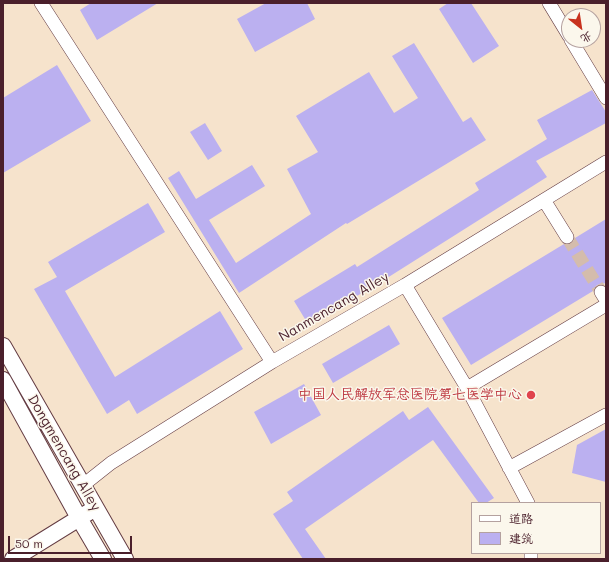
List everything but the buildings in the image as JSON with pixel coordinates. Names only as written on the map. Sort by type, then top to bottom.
[{"type":"street","points":[[41,3],[272,362]]},
{"type":"street","points":[[549,3],[561,23]]},
{"type":"street","points":[[576,48],[606,98]]},
{"type":"street","name":"Nanmencang Alley","points":[[82,486],[111,463],[272,362],[405,285],[606,162]]},
{"type":"street","points":[[544,200],[566,237]]},
{"type":"street","points":[[405,285],[467,388],[527,502]]},
{"type":"street","points":[[467,388],[606,305]]},
{"type":"street","name":"Dongmencang Alley","points":[[3,346],[125,559]]},
{"type":"street","name":"Dongmencang Alley","points":[[3,380],[79,518],[104,559]]},
{"type":"street","points":[[510,468],[606,415]]},
{"type":"street","points":[[13,559],[95,508]]},
{"type":"tunnel","points":[[567,237],[601,292]]},
{"type":"place","name":"中国人民解放军总医院第七医学中心","points":[[531,395]]}]
